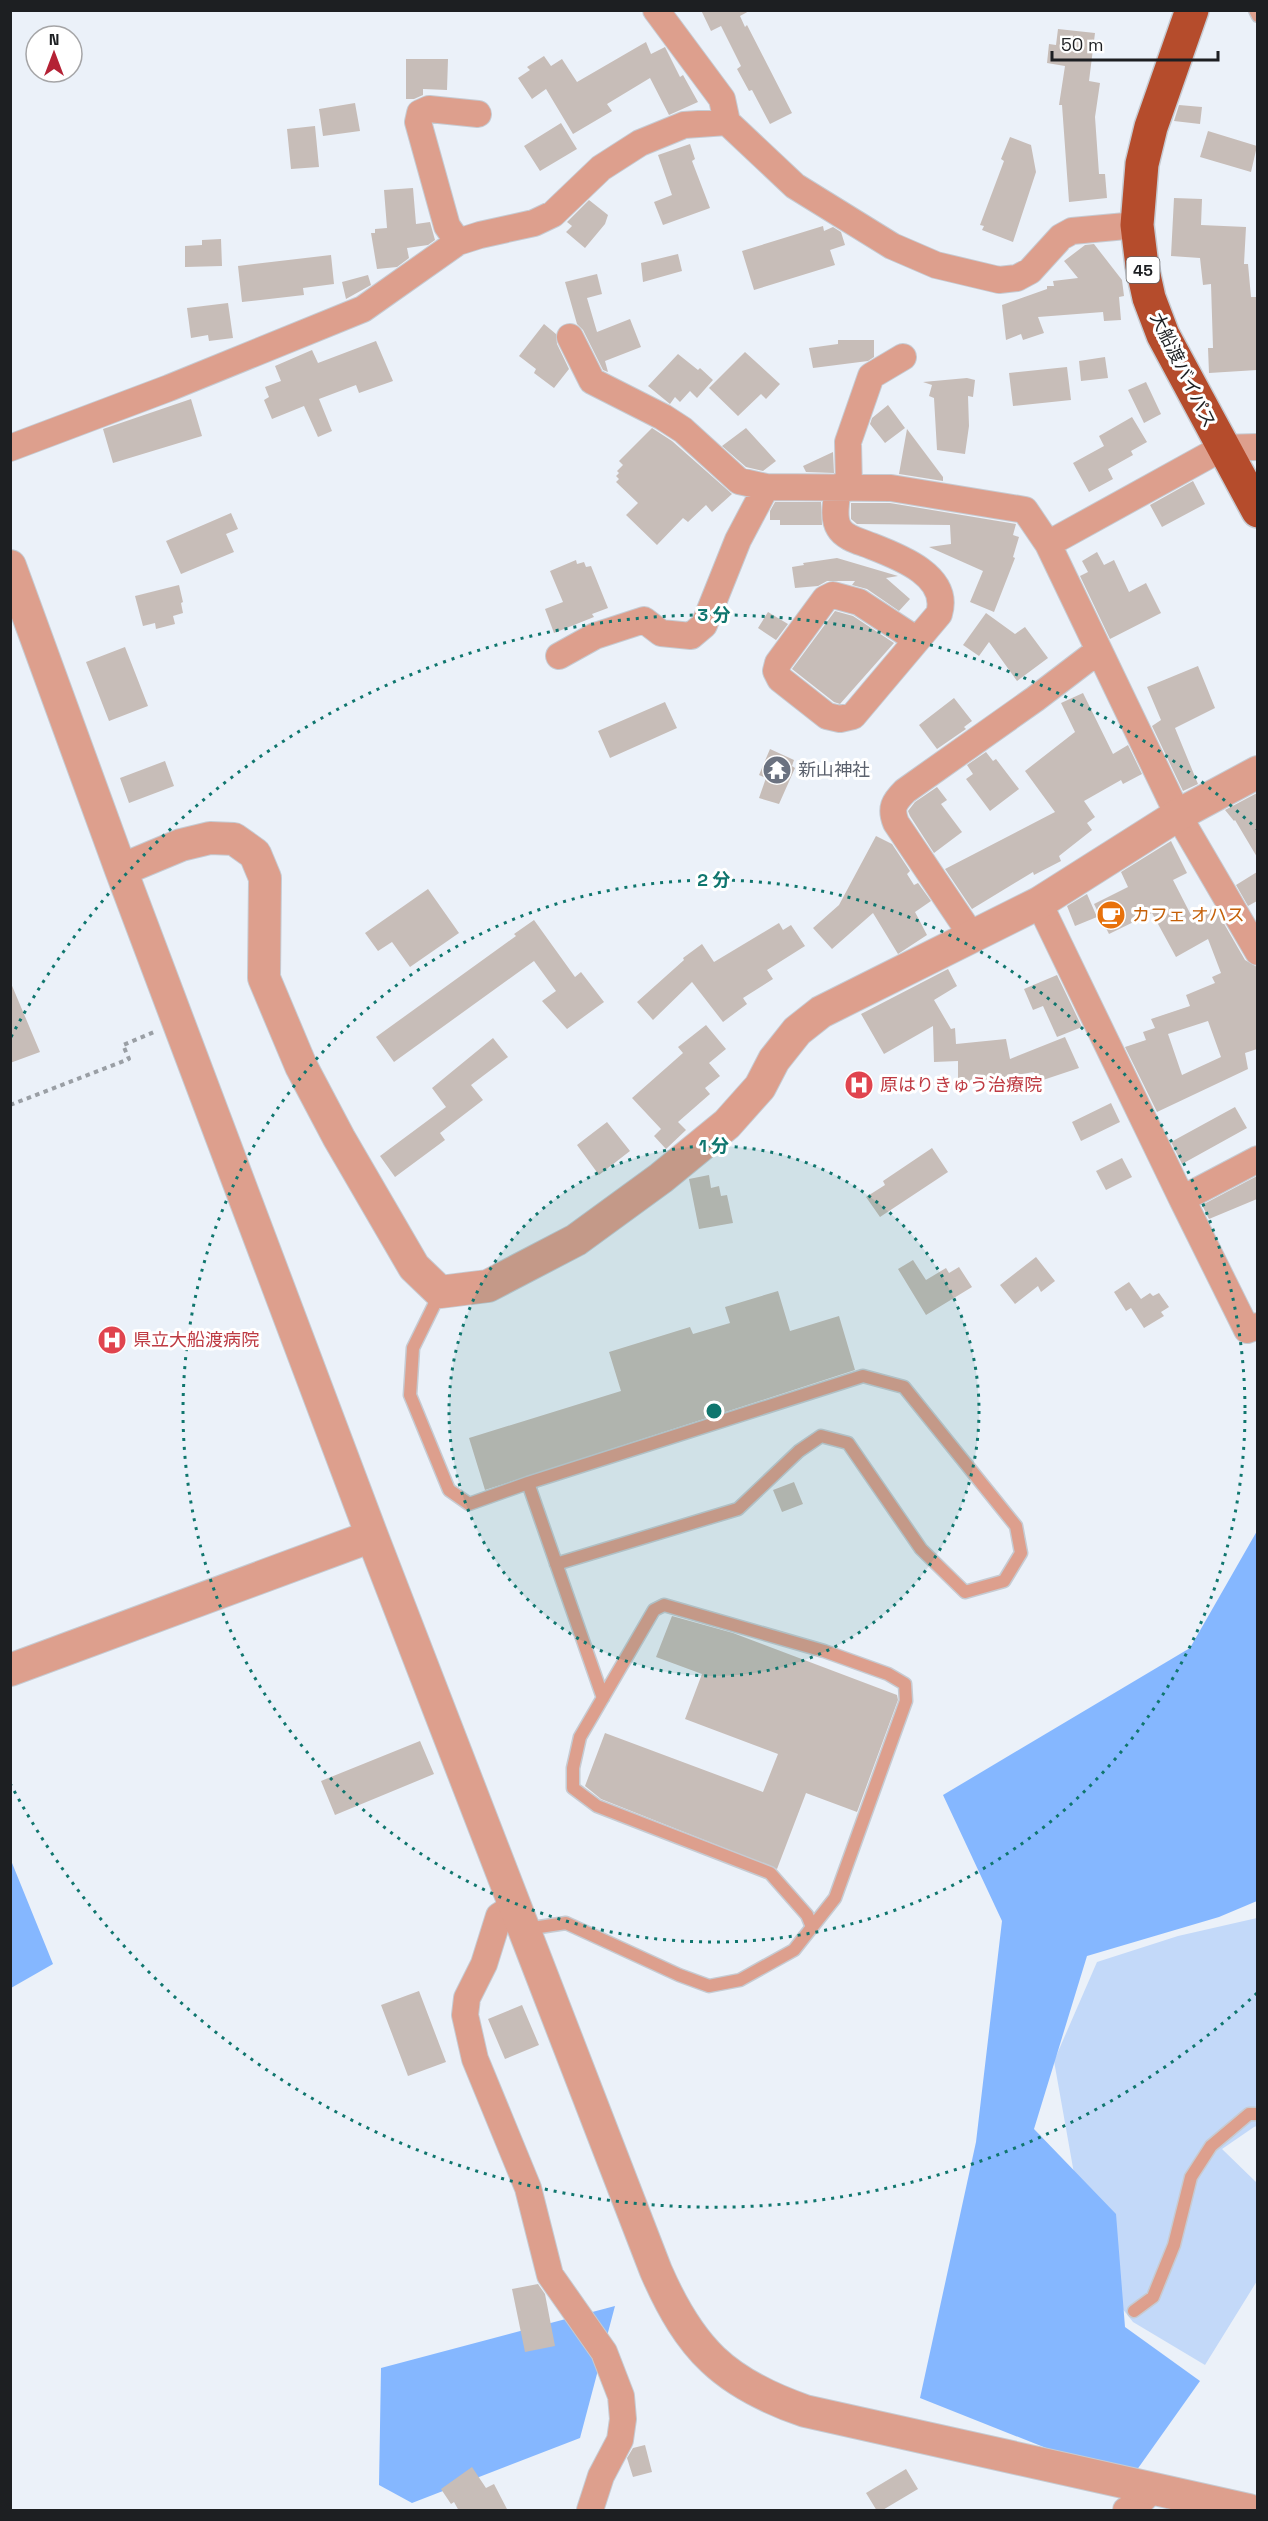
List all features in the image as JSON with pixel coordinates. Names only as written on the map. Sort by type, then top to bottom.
[{"type":"highway","name":"大船渡バイパス","points":[[1192,10],[1151,127],[1142,164],[1137,225],[1147,287],[1163,335],[1257,511]]},
{"type":"street","points":[[656,10],[722,99],[727,122],[795,186],[892,246],[936,265],[999,279],[1017,278],[1030,271],[1061,237],[1072,231],[1137,225]]},
{"type":"street","points":[[458,242],[447,226],[418,122],[420,113],[429,109],[478,114]]},
{"type":"street","points":[[10,448],[169,388],[363,309],[458,242],[534,223],[553,214],[601,168],[640,142],[684,124],[727,122]]},
{"type":"street","points":[[570,337],[592,381],[663,417],[683,430],[739,481],[766,487],[891,488],[1025,510],[1048,544],[1178,815],[1257,952]]},
{"type":"street","points":[[903,357],[871,376],[848,442],[843,487],[836,517],[839,530],[849,537],[903,559],[930,579],[938,591],[942,605],[939,614],[853,716],[840,719],[827,716],[780,679],[776,671],[778,663],[825,599],[833,595],[859,602],[917,640]]},
{"type":"street","points":[[1048,544],[1222,448],[1257,447]]},
{"type":"street","points":[[559,656],[595,636],[644,620],[661,633],[691,636],[704,625],[738,540],[766,487]]},
{"type":"street","points":[[10,566],[372,1536],[671,2306],[690,2335],[716,2364],[741,2382],[772,2399],[805,2411],[1136,2505],[1249,2511]]},
{"type":"street","points":[[972,936],[896,823],[892,813],[894,801],[905,790],[1035,699],[1098,651]]},
{"type":"street","points":[[122,870],[181,845],[210,838],[234,840],[255,854],[265,878],[264,978],[301,1066],[339,1138],[414,1267],[440,1292],[488,1286],[576,1240],[661,1178],[727,1124],[760,1087],[774,1060],[797,1031],[820,1012],[1039,903],[1178,815],[1257,772]]},
{"type":"street","points":[[1039,903],[1247,1330],[1257,1326]]},
{"type":"street","points":[[1182,1199],[1257,1159]]},
{"type":"street","points":[[10,1670],[372,1536]]},
{"type":"street","points":[[520,1917],[499,1916],[484,1964],[467,1998],[465,2015],[475,2058],[528,2188],[550,2275],[604,2352],[621,2397],[623,2419],[620,2440],[601,2476],[590,2511]]},
{"type":"lane","points":[[1255,10],[1257,16]]},
{"type":"lane","points":[[440,1292],[413,1348],[410,1395],[449,1490],[469,1504],[863,1376],[904,1387],[1016,1526],[1021,1553],[1004,1581],[965,1592],[921,1549],[848,1443],[820,1436],[799,1451],[738,1509],[556,1564]]},
{"type":"lane","points":[[528,1483],[603,1698]]},
{"type":"lane","points":[[520,1917],[566,1923],[679,1975],[709,1986],[741,1980],[794,1950],[835,1898],[906,1701],[905,1684],[888,1674],[824,1651],[664,1605],[654,1610],[580,1737],[573,1768],[573,1788],[597,1806],[770,1873],[807,1915],[812,1927]]},
{"type":"lane","points":[[1134,2312],[1153,2297],[1174,2245],[1191,2177],[1211,2146],[1249,2114],[1257,2114]]},
{"type":"path","points":[[10,1105],[129,1059],[123,1045],[156,1031],[162,1048],[185,1040]]},
{"type":"shaded area","points":[[1257,1531],[1257,1901],[1219,1917],[1087,1956],[1034,2129],[1116,2214],[1125,2327],[1200,2381],[1129,2481],[920,2398],[976,2142],[1002,1921],[943,1795],[1190,1648]]},
{"type":"shaded area","points":[[10,1858],[53,1964],[11,1988],[10,1988]]},
{"type":"shaded area","points":[[1257,1918],[1257,2126],[1222,2149],[1257,2183],[1257,2281],[1205,2365],[1133,2322],[1091,2269],[1054,2061],[1097,1962],[1178,1936]]},
{"type":"shaded area","points":[[615,2306],[580,2438],[412,2503],[379,2485],[381,2368]]},
{"type":"building","points":[[701,10],[751,10],[740,16],[745,27],[747,25],[792,113],[770,124],[752,90],[749,91],[737,69],[741,66],[721,26],[711,31]]},
{"type":"building","points":[[1058,29],[1095,33],[1089,81],[1100,83],[1095,117],[1099,174],[1105,174],[1107,198],[1069,202],[1062,105],[1059,105],[1065,66],[1047,63],[1049,44],[1056,45]]},
{"type":"building","points":[[646,42],[651,54],[665,47],[680,77],[683,75],[698,102],[669,115],[650,78],[607,104],[612,111],[573,134],[546,89],[532,99],[518,78],[530,70],[527,67],[544,56],[551,66],[562,59],[577,82]]},
{"type":"building","points":[[406,59],[448,59],[447,90],[423,89],[423,95],[414,99],[406,99]]},
{"type":"building","points":[[355,103],[360,131],[323,136],[319,109]]},
{"type":"building","points":[[1179,105],[1202,107],[1200,124],[1174,121]]},
{"type":"building","points":[[561,123],[577,149],[540,171],[524,146]]},
{"type":"building","points":[[315,126],[319,167],[291,169],[287,129]]},
{"type":"building","points":[[1208,131],[1257,146],[1251,172],[1200,157]]},
{"type":"building","points":[[1010,137],[1031,145],[1036,172],[1013,242],[982,230],[984,226],[980,225],[1004,161],[1001,159]]},
{"type":"building","points":[[690,144],[695,159],[692,161],[710,208],[663,225],[654,202],[672,195],[658,155]]},
{"type":"building","points":[[413,188],[416,224],[430,222],[435,240],[428,245],[407,248],[409,258],[397,267],[377,269],[371,233],[375,233],[375,229],[387,228],[384,190]]},
{"type":"building","points":[[1174,198],[1202,199],[1201,225],[1246,227],[1244,264],[1248,264],[1251,297],[1257,297],[1257,370],[1209,373],[1208,348],[1213,348],[1211,284],[1203,285],[1200,258],[1171,256]]},
{"type":"building","points":[[589,200],[608,215],[605,224],[585,248],[566,232],[572,226],[567,222]]},
{"type":"building","points":[[823,226],[824,231],[833,227],[841,232],[845,245],[830,250],[835,265],[754,290],[742,251]]},
{"type":"building","points":[[221,239],[222,266],[185,267],[185,246],[202,245],[202,240]]},
{"type":"building","points":[[1094,244],[1122,280],[1124,296],[1119,297],[1121,320],[1104,321],[1103,312],[1038,317],[1044,333],[1023,340],[1021,334],[1006,340],[1002,305],[1047,289],[1047,286],[1054,286],[1053,281],[1078,278],[1064,261],[1085,245]]},
{"type":"building","points":[[678,254],[682,271],[643,282],[641,263]]},
{"type":"building","points":[[331,255],[334,284],[303,288],[304,295],[242,302],[238,266]]},
{"type":"building","points":[[597,274],[602,294],[587,298],[597,332],[630,319],[641,347],[605,361],[608,372],[603,370],[583,330],[577,324],[565,282]]},
{"type":"building","points":[[368,275],[371,285],[346,299],[342,282]]},
{"type":"building","points":[[228,303],[233,338],[209,341],[208,335],[191,338],[187,308]]},
{"type":"building","points":[[544,324],[556,334],[557,344],[569,369],[554,388],[534,373],[536,369],[519,356]]},
{"type":"building","points":[[838,340],[874,340],[874,357],[868,361],[813,368],[809,348],[838,344]]},
{"type":"building","points":[[376,341],[393,381],[359,393],[356,385],[319,399],[332,431],[318,437],[304,406],[272,419],[264,400],[269,397],[265,387],[281,381],[275,366],[312,350],[318,363]]},
{"type":"building","points":[[745,352],[780,384],[766,399],[761,394],[738,416],[709,388]]},
{"type":"building","points":[[678,354],[698,370],[700,368],[713,380],[697,398],[690,391],[680,402],[675,397],[670,404],[648,386]]},
{"type":"building","points":[[1105,357],[1108,378],[1081,381],[1079,361]]},
{"type":"building","points":[[1067,367],[1071,400],[1013,406],[1009,373]]},
{"type":"building","points":[[967,378],[975,380],[973,397],[968,396],[969,426],[965,454],[937,450],[934,398],[929,396],[932,385],[923,382]]},
{"type":"building","points":[[1146,382],[1161,414],[1144,423],[1128,390]]},
{"type":"building","points":[[191,399],[202,436],[113,463],[103,429]]},
{"type":"building","points":[[888,405],[905,428],[885,443],[870,424],[872,418]]},
{"type":"building","points":[[1132,417],[1147,442],[1131,451],[1133,455],[1108,469],[1113,479],[1089,492],[1073,463],[1104,446],[1099,436]]},
{"type":"building","points":[[652,428],[672,441],[732,494],[712,512],[706,505],[688,522],[683,518],[657,545],[626,515],[638,503],[616,482],[619,479],[616,476],[619,473],[617,471],[623,465],[619,461]]},
{"type":"building","points":[[746,428],[776,461],[763,471],[746,467],[722,446]]},
{"type":"building","points":[[907,429],[943,477],[943,481],[899,474]]},
{"type":"building","points":[[833,452],[834,473],[806,472],[803,466]]},
{"type":"building","points":[[1193,481],[1205,504],[1162,527],[1150,505]]},
{"type":"building","points":[[775,502],[821,502],[822,525],[780,525],[780,520],[770,520],[770,511]]},
{"type":"building","points":[[851,503],[890,503],[1016,524],[1013,535],[1019,537],[1013,557],[1015,558],[994,612],[970,602],[983,571],[929,547],[951,544],[950,525],[857,524],[851,519]]},
{"type":"building","points":[[231,513],[238,529],[226,534],[234,552],[181,574],[166,541]]},
{"type":"building","points":[[1097,552],[1104,565],[1114,560],[1129,592],[1146,583],[1161,613],[1110,639],[1080,576],[1088,572],[1082,561]]},
{"type":"building","points":[[837,558],[898,576],[886,578],[910,599],[899,611],[867,589],[852,585],[855,581],[827,581],[818,586],[795,588],[792,567]]},
{"type":"building","points":[[576,560],[577,564],[584,562],[586,567],[591,566],[608,608],[592,614],[594,617],[554,633],[545,609],[563,602],[550,571]]},
{"type":"building","points":[[179,585],[183,613],[173,616],[175,624],[156,629],[155,623],[143,626],[135,596]]},
{"type":"building","points":[[835,611],[853,616],[894,643],[840,704],[834,702],[792,669]]},
{"type":"building","points":[[768,612],[788,624],[776,640],[758,628]]},
{"type":"building","points":[[986,613],[1015,634],[1025,627],[1048,658],[1017,681],[989,642],[979,656],[963,645]]},
{"type":"building","points":[[125,647],[148,706],[109,721],[86,662]]},
{"type":"building","points":[[1198,666],[1215,708],[1175,728],[1198,784],[1183,791],[1152,726],[1161,720],[1147,687]]},
{"type":"building","points":[[1083,693],[1113,754],[1128,745],[1142,774],[1123,784],[1121,780],[1084,801],[1095,817],[1087,823],[1092,830],[1059,856],[1061,861],[1034,875],[1033,872],[972,909],[945,869],[1055,812],[1025,771],[1075,732],[1061,703]]},
{"type":"building","points":[[954,698],[972,721],[964,727],[966,729],[937,749],[919,725]]},
{"type":"building","points":[[665,702],[677,728],[610,758],[598,731]]},
{"type":"building","points":[[770,749],[794,760],[792,766],[795,768],[779,804],[759,798],[766,778],[759,775]]},
{"type":"building","points":[[986,752],[993,761],[996,759],[1019,789],[990,811],[966,779],[973,774],[967,765]]},
{"type":"building","points":[[165,761],[174,786],[129,803],[120,778]]},
{"type":"building","points":[[937,787],[947,800],[941,804],[962,832],[934,853],[908,811],[915,802]]},
{"type":"building","points":[[1257,793],[1257,857],[1235,820],[1225,810]]},
{"type":"building","points":[[876,836],[892,844],[910,871],[907,874],[914,885],[918,883],[931,901],[915,912],[927,935],[898,954],[873,913],[832,949],[813,928],[839,905]]},
{"type":"building","points":[[1171,841],[1187,873],[1173,880],[1192,917],[1215,908],[1245,960],[1257,967],[1257,1049],[1245,1053],[1248,1069],[1157,1112],[1125,1047],[1146,1040],[1143,1032],[1155,1028],[1151,1019],[1190,1006],[1186,995],[1215,983],[1212,977],[1221,973],[1208,939],[1176,957],[1152,913],[1109,934],[1094,904],[1128,887],[1121,872]],"holes":[[[1208,1021],[1221,1057],[1182,1075],[1168,1034]]]},
{"type":"building","points":[[1257,872],[1257,901],[1248,906],[1236,885]]},
{"type":"building","points":[[428,889],[459,933],[410,967],[392,942],[378,951],[365,933]]},
{"type":"building","points":[[1087,894],[1097,917],[1075,926],[1067,906]]},
{"type":"building","points":[[534,920],[575,977],[581,972],[604,1002],[567,1029],[542,1001],[556,991],[534,961],[394,1062],[376,1037],[516,936],[514,934]]},
{"type":"building","points":[[779,923],[783,930],[791,925],[805,946],[767,970],[773,979],[743,998],[747,1004],[723,1022],[692,982],[653,1020],[637,1002],[684,960],[683,958],[702,944],[714,962]]},
{"type":"building","points":[[948,969],[957,986],[934,1000],[951,1029],[955,1028],[956,1044],[1006,1039],[1010,1059],[1065,1037],[1079,1068],[1040,1081],[1034,1072],[958,1085],[958,1061],[934,1062],[933,1026],[884,1054],[861,1014]]},
{"type":"building","points":[[1057,975],[1082,1027],[1057,1037],[1043,1006],[1033,1010],[1024,989]]},
{"type":"building","points":[[10,981],[40,1052],[10,1063]]},
{"type":"building","points":[[706,1025],[726,1049],[709,1063],[720,1076],[705,1088],[710,1094],[678,1122],[686,1130],[666,1149],[654,1136],[661,1129],[632,1098],[683,1053],[678,1047]]},
{"type":"building","points":[[493,1038],[508,1057],[471,1085],[483,1100],[440,1133],[445,1140],[395,1177],[380,1156],[446,1107],[432,1088]]},
{"type":"building","points":[[1111,1103],[1120,1122],[1081,1141],[1072,1122]]},
{"type":"building","points":[[1235,1107],[1247,1128],[1182,1164],[1171,1142]]},
{"type":"building","points":[[607,1122],[630,1151],[599,1175],[577,1145]]},
{"type":"building","points":[[932,1148],[948,1172],[880,1217],[866,1197],[885,1185],[883,1181]]},
{"type":"building","points":[[1122,1158],[1132,1177],[1106,1190],[1096,1171]]},
{"type":"building","points":[[709,1175],[711,1188],[719,1186],[721,1196],[727,1195],[733,1223],[699,1229],[689,1179]]},
{"type":"building","points":[[1257,1176],[1257,1199],[1209,1219],[1202,1205]]},
{"type":"building","points":[[1036,1257],[1055,1281],[1041,1292],[1038,1286],[1015,1304],[1000,1285]]},
{"type":"building","points":[[913,1260],[926,1280],[946,1268],[949,1273],[959,1267],[972,1287],[926,1315],[898,1269]]},
{"type":"building","points":[[1129,1282],[1141,1299],[1150,1293],[1153,1296],[1159,1293],[1169,1307],[1161,1312],[1164,1316],[1144,1328],[1131,1308],[1126,1311],[1114,1292]]},
{"type":"building","points":[[778,1291],[790,1331],[839,1316],[855,1370],[485,1490],[469,1438],[621,1391],[609,1352],[690,1327],[693,1334],[730,1323],[725,1307]]},
{"type":"building","points":[[794,1482],[803,1504],[782,1512],[773,1490]]},
{"type":"building","points":[[672,1616],[733,1633],[897,1695],[898,1700],[857,1812],[806,1793],[777,1869],[601,1799],[585,1786],[605,1733],[763,1792],[778,1754],[685,1719],[702,1674],[656,1657]]},
{"type":"building","points":[[420,1741],[434,1774],[335,1815],[321,1781]]},
{"type":"building","points":[[419,1991],[446,2062],[408,2076],[381,2005]]},
{"type":"building","points":[[522,2005],[539,2045],[505,2059],[488,2019]]},
{"type":"building","points":[[538,2284],[545,2294],[555,2346],[525,2352],[512,2289]]},
{"type":"building","points":[[645,2445],[652,2472],[633,2477],[627,2458],[633,2448]]},
{"type":"building","points":[[472,2467],[486,2488],[494,2484],[508,2511],[459,2511],[454,2502],[451,2504],[441,2489]]},
{"type":"building","points":[[906,2469],[918,2489],[881,2511],[877,2511],[866,2493]]},
{"type":"place","name":"新山神社","points":[[777,770]]},
{"type":"place","name":"カフェ オハス","points":[[1111,915]]},
{"type":"place","name":"原はりきゅう治療院","points":[[859,1085]]},
{"type":"place","name":"県立大船渡病院","points":[[112,1340]]}]
